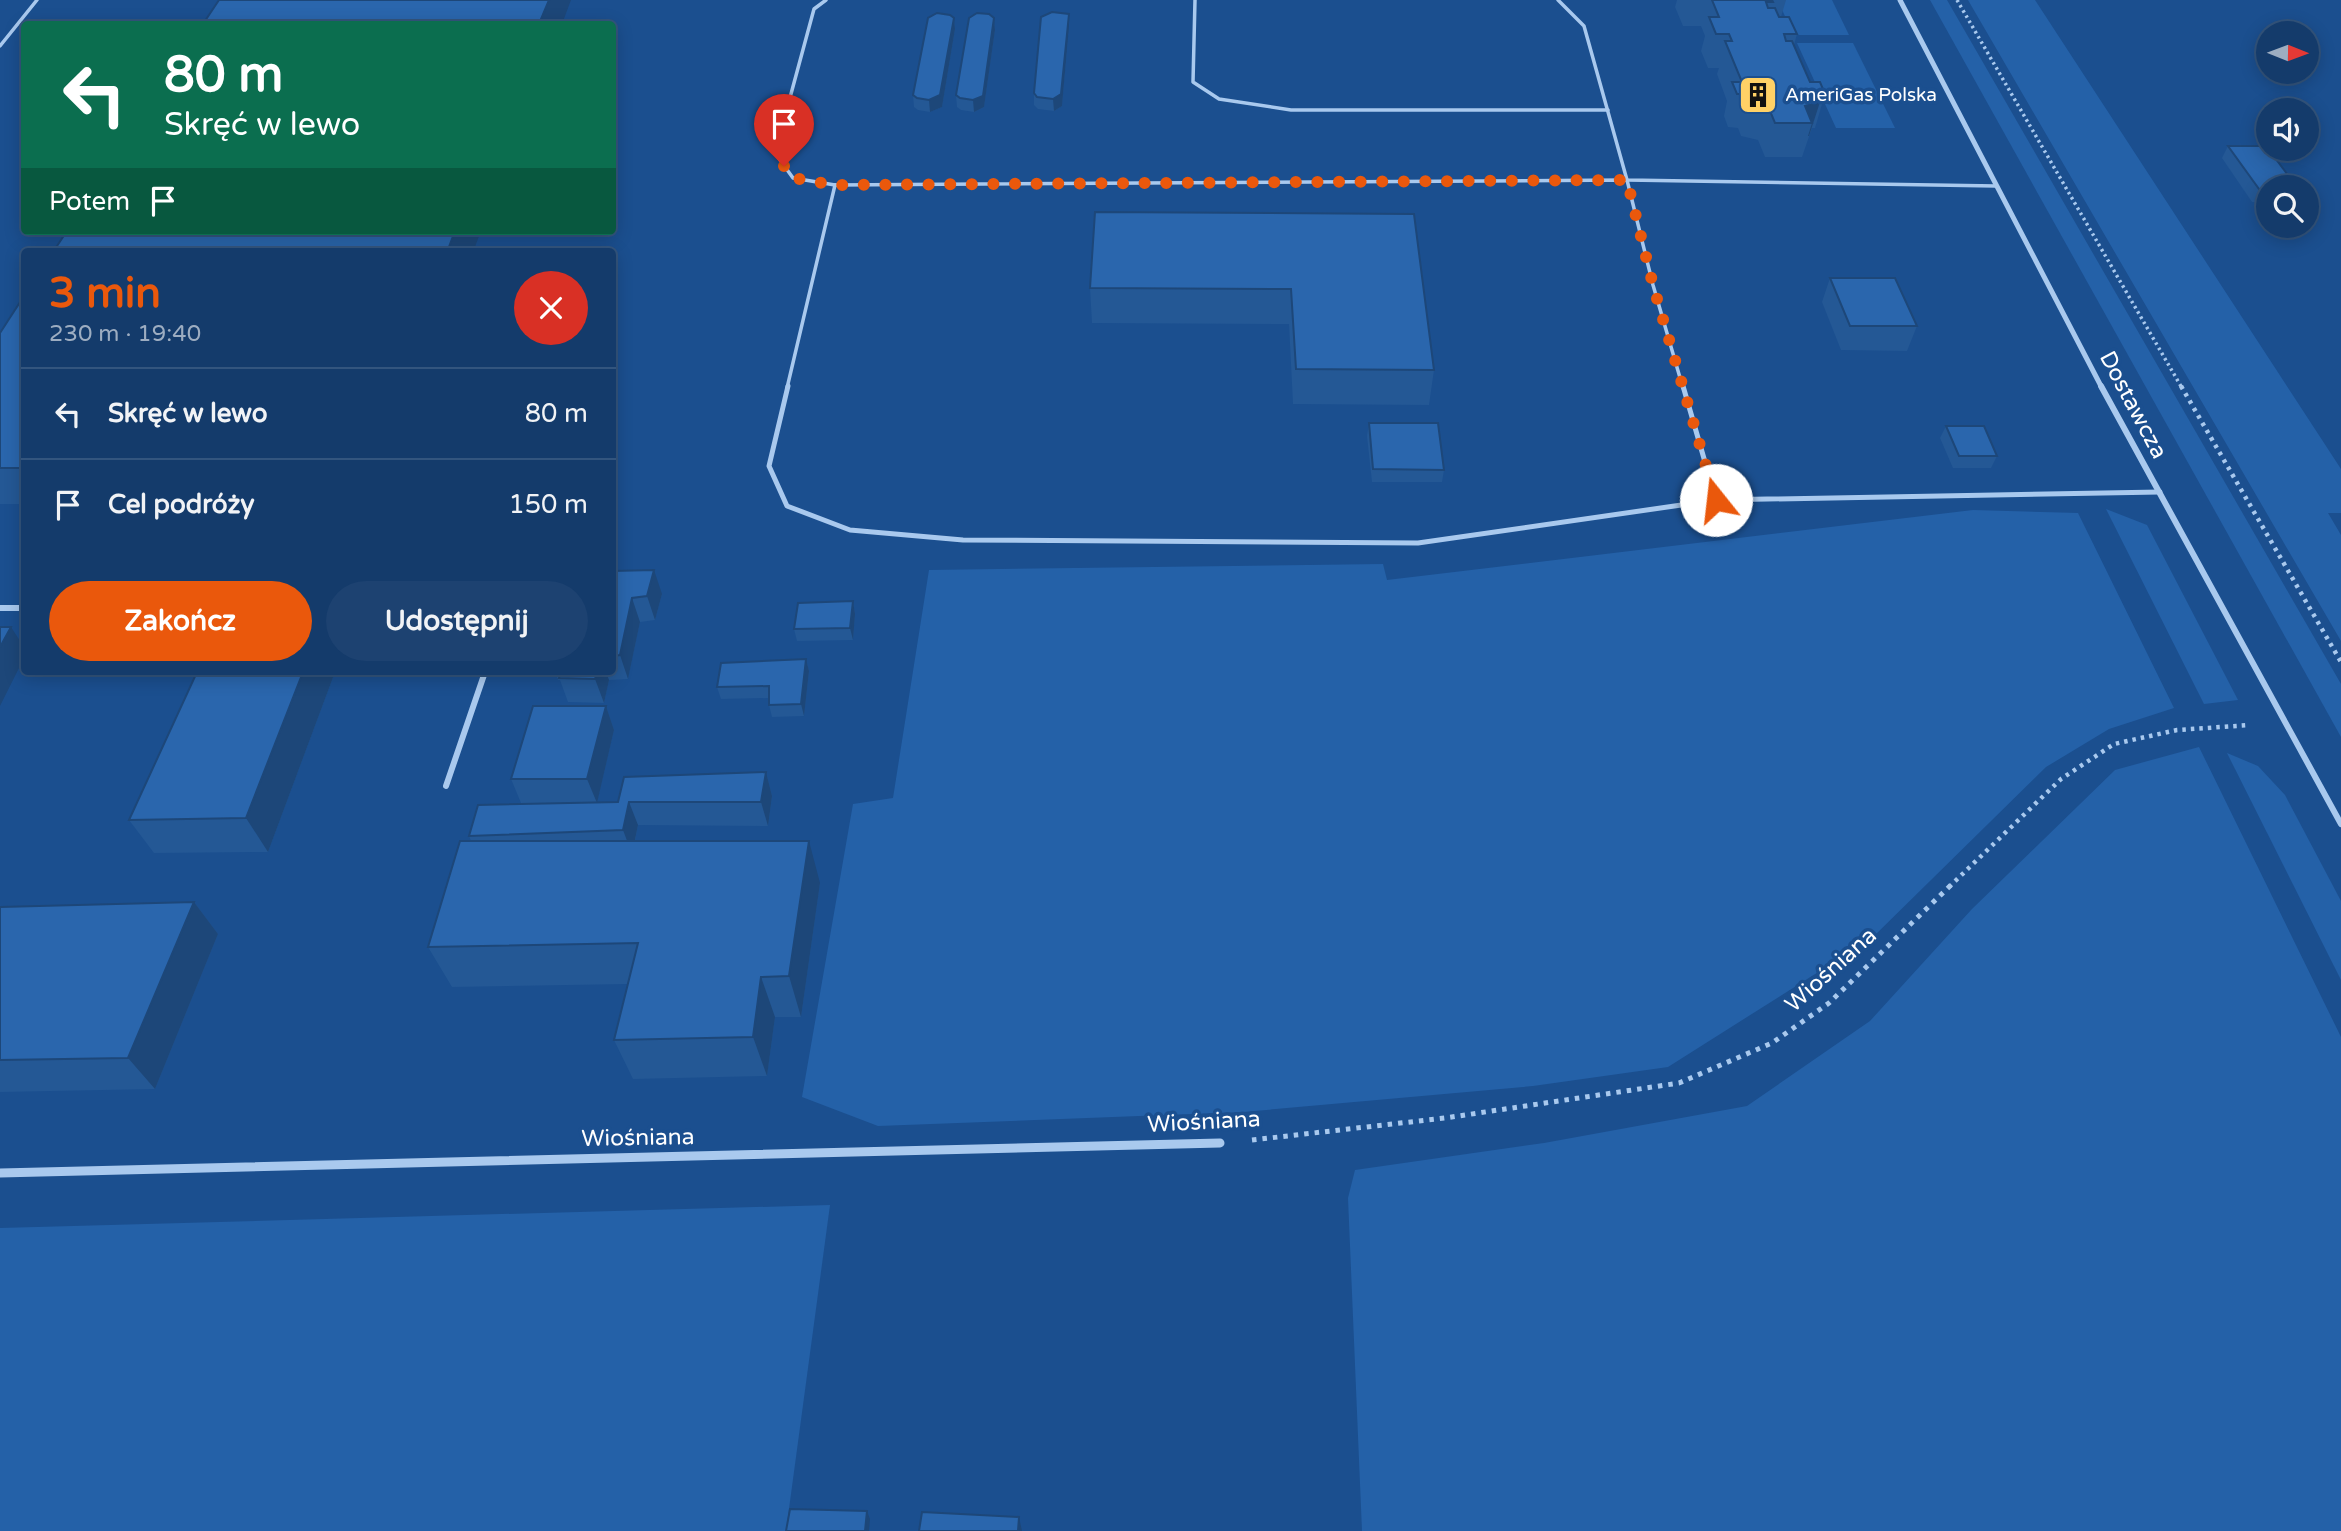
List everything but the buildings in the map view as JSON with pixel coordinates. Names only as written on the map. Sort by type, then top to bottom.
[{"type":"street","name":"Dostawcza","points":[[1900,0],[1996,186],[2283,722],[2341,824]]},
{"type":"street","points":[[0,608],[21,608]]},
{"type":"street","points":[[446,786],[484,675]]},
{"type":"street","name":"Wiośniana","points":[[0,1173],[1220,1143]]},
{"type":"lane","points":[[0,46],[37,0]]},
{"type":"lane","points":[[826,0],[814,9],[775,153],[793,178],[835,185],[1627,180],[1996,186]]},
{"type":"lane","points":[[1195,0],[1193,82],[1219,99],[1291,110],[1608,110]]},
{"type":"lane","points":[[1558,0],[1584,26],[1653,285],[1716,500]]},
{"type":"lane","points":[[835,185],[769,466],[787,506],[850,530],[963,540],[1418,543],[1716,500],[2160,492]]},
{"type":"path","points":[[1957,0],[2341,662]]},
{"type":"path","name":"Wiośniana","points":[[1220,1143],[1445,1118],[1679,1083],[1772,1043],[1829,1003],[2061,779],[2115,744],[2177,730],[2283,722]]},
{"type":"shaded area","points":[[1778,0],[1832,0],[1849,35],[1793,35]]},
{"type":"shaded area","points":[[1930,0],[1947,0],[2341,684],[2341,737]]},
{"type":"shaded area","points":[[1968,0],[2035,0],[2341,469],[2341,513],[2328,513],[2341,535],[2341,641]]},
{"type":"shaded area","points":[[1797,43],[1853,43],[1895,128],[1836,128]]},
{"type":"shaded area","points":[[2106,509],[2147,525],[2238,700],[2204,704]]},
{"type":"shaded area","points":[[1973,510],[2078,513],[2174,708],[2109,729],[2046,767],[1872,938],[1668,1067],[1533,1086],[1243,1112],[878,1126],[802,1097],[853,804],[893,798],[929,570],[1383,564],[1387,580]]},
{"type":"shaded area","points":[[2199,747],[2341,1037],[2341,1531],[1362,1531],[1348,1198],[1355,1170],[1544,1143],[1747,1106],[1870,1021],[1972,909],[2115,770]]},
{"type":"shaded area","points":[[2227,753],[2258,766],[2285,795],[2341,901],[2341,980]]},
{"type":"shaded area","points":[[830,1205],[786,1531],[0,1531],[0,1228]]},
{"type":"place","name":"AmeriGas Polska","points":[[1758,95]]},
{"type":"route","points":[[784,166],[793,178],[835,185],[1627,180],[1653,285],[1716,500]]}]
